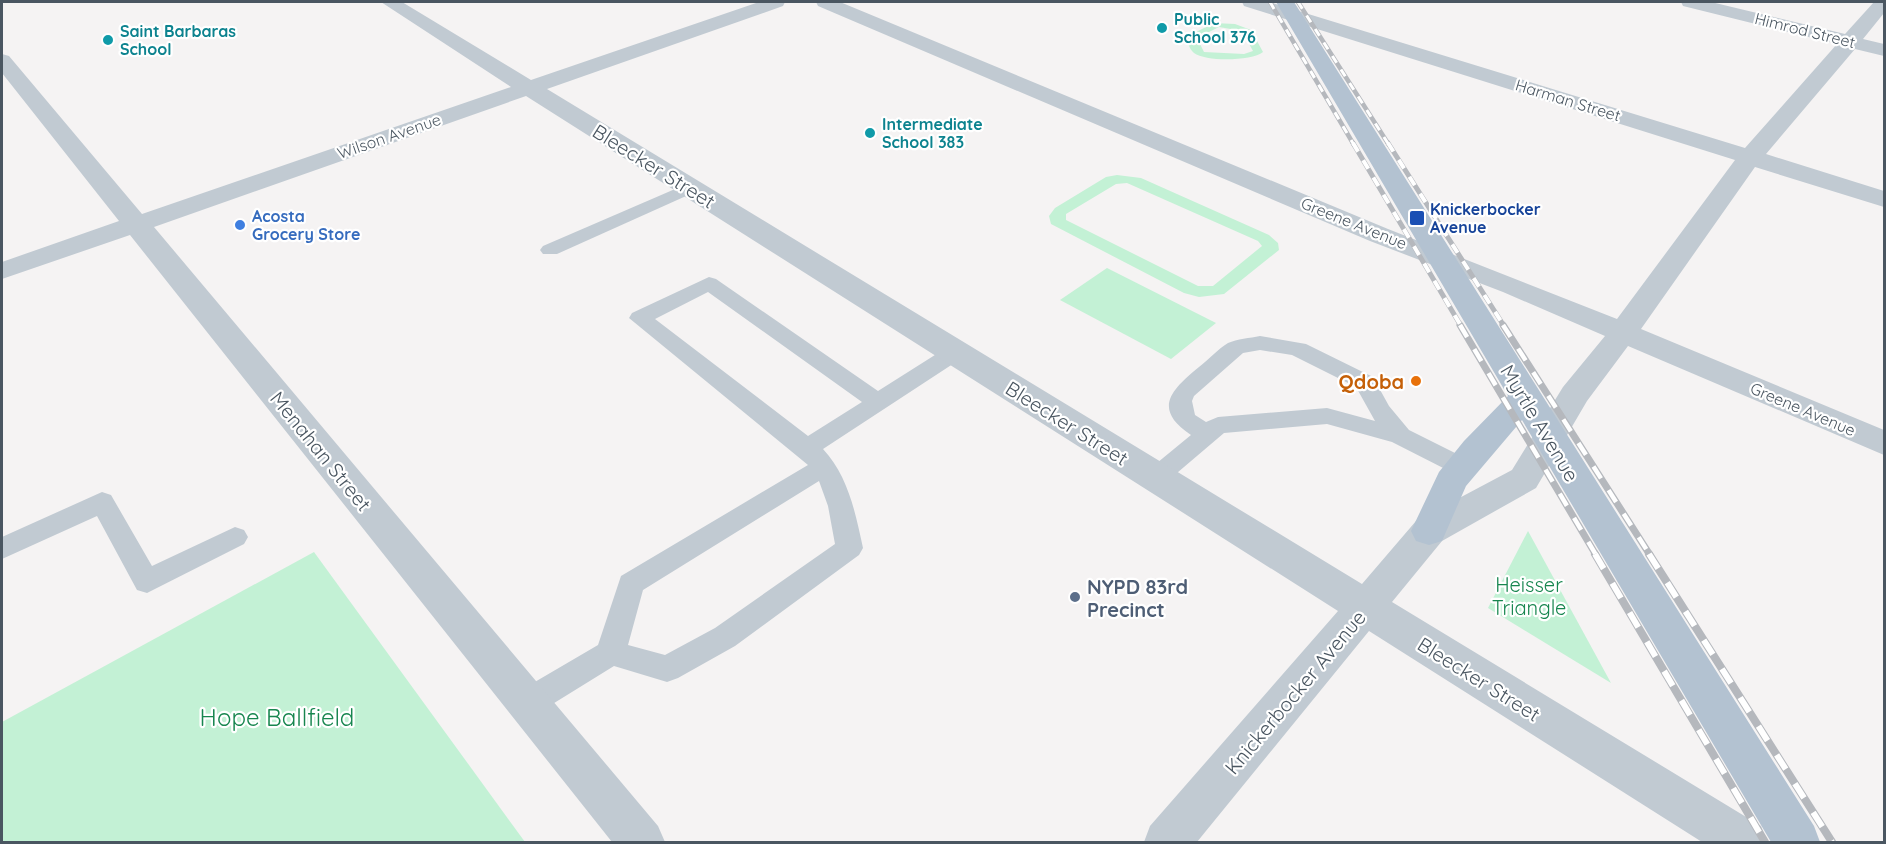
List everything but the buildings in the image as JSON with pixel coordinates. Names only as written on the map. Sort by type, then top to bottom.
[{"type":"main road","name":"Myrtle Avenue","points":[[1289,8],[1524,398],[1797,843]]},
{"type":"main road","points":[[1429,531],[1451,481],[1524,398]]},
{"type":"street","name":"Bleecker Street","points":[[390,2],[1744,843]]},
{"type":"street","name":"Wilson Avenue","points":[[2,271],[776,2]]},
{"type":"street","name":"Greene Avenue","points":[[825,2],[1379,235],[1440,256],[1884,443]]},
{"type":"street","name":"Harman Street","points":[[1251,2],[1289,8],[1884,199]]},
{"type":"street","name":"Himrod Street","points":[[1690,2],[1884,50]]},
{"type":"street","name":"Knickerbocker Avenue","points":[[1167,843],[1429,531],[1524,479],[1574,394],[1622,334],[1751,157],[1884,2]]},
{"type":"street","name":"Menahan Street","points":[[2,60],[641,843]]},
{"type":"lane","points":[[550,250],[690,188]]},
{"type":"lane","points":[[611,653],[667,669],[725,637],[849,548],[840,501],[816,457],[640,318],[709,283],[878,402]]},
{"type":"lane","points":[[1207,435],[1184,419],[1180,401],[1184,392],[1236,348],[1260,343],[1298,349],[1353,374],[1365,382],[1379,410],[1400,436]]},
{"type":"lane","points":[[527,703],[611,653],[631,584],[816,457],[878,402],[954,353]]},
{"type":"lane","points":[[1155,478],[1218,425],[1327,416],[1400,436],[1462,467]]},
{"type":"lane","points":[[2,549],[102,502],[147,582],[235,537]]},
{"type":"green space","points":[[1214,23],[1235,24],[1251,30],[1263,52],[1239,59],[1208,58],[1194,53],[1186,37]],"holes":[[[1219,27],[1242,31],[1253,51],[1244,54],[1204,52],[1197,38]]]},
{"type":"green space","points":[[1117,175],[1141,178],[1269,235],[1278,243],[1279,250],[1224,294],[1199,297],[1184,293],[1051,224],[1049,216],[1055,208],[1106,177]],"holes":[[[1127,183],[1258,241],[1262,246],[1213,286],[1198,286],[1066,220],[1066,214],[1116,184]]]},
{"type":"green space","points":[[1107,268],[1216,323],[1171,359],[1060,300]]},
{"type":"green space","name":"Heisser Triangle","points":[[1528,531],[1611,683],[1488,608]]},
{"type":"green space","name":"Hope Ballfield","points":[[314,552],[525,842],[2,842],[2,722]]},
{"type":"railway","points":[[1270,2],[1354,145]]},
{"type":"railway","points":[[1298,2],[1389,145]]},
{"type":"railway","points":[[1353,143],[1461,326]]},
{"type":"railway","points":[[1388,143],[1504,326]]},
{"type":"railway","points":[[1460,325],[1596,555]]},
{"type":"railway","points":[[1503,325],[1650,555]]},
{"type":"railway","points":[[1595,554],[1765,842]]},
{"type":"railway","points":[[1649,554],[1832,842]]},
{"type":"place","name":"Public School 376","points":[[1162,28]]},
{"type":"place","name":"Saint Barbaras School","points":[[108,40]]},
{"type":"place","name":"Intermediate School 383","points":[[870,133]]},
{"type":"place","name":"Knickerbocker Avenue","points":[[1417,218]]},
{"type":"place","name":"Acosta Grocery Store","points":[[240,225]]},
{"type":"place","name":"Qdoba","points":[[1416,381]]},
{"type":"place","name":"NYPD 83rd Precinct","points":[[1075,597]]}]
